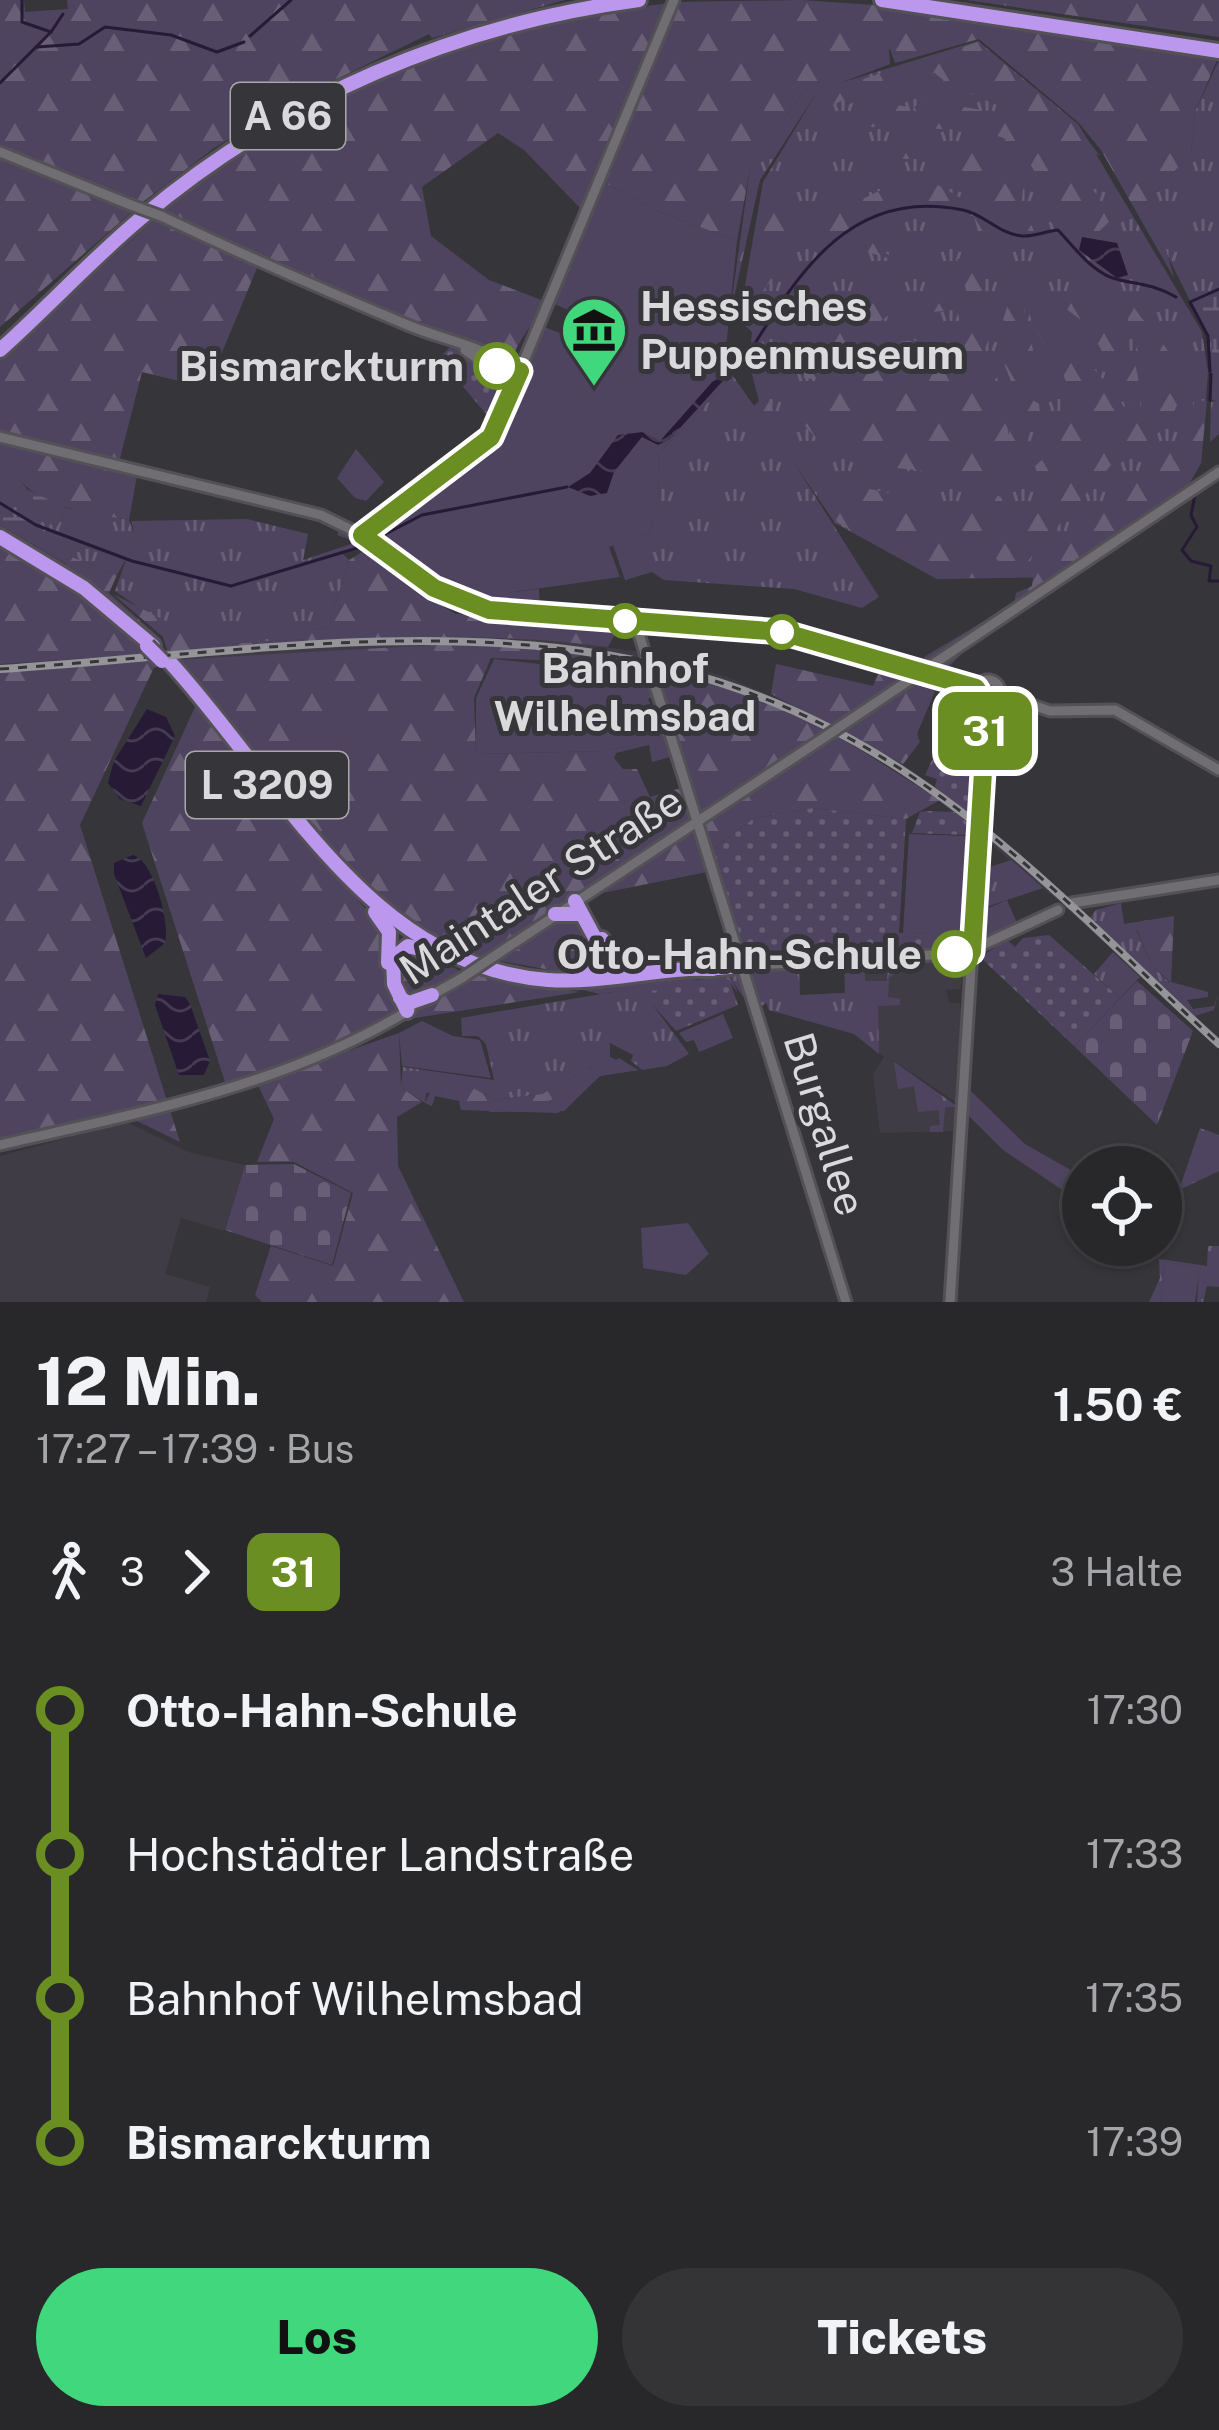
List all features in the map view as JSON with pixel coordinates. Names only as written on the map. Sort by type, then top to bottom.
[{"type":"highway","name":"A 66","points":[[0,338],[177,181],[294,106],[424,46],[598,0]]},
{"type":"highway","name":"A 66","points":[[0,350],[141,217],[285,117],[365,77],[458,40],[639,0]]},
{"type":"highway","points":[[882,0],[1217,49]]},
{"type":"highway","points":[[930,0],[1217,49]]},
{"type":"highway","name":"L 3209","points":[[0,540],[75,582],[150,646],[386,913],[414,935],[469,962],[551,980],[712,969]]},
{"type":"highway","name":"L 3209","points":[[165,661],[372,908],[441,956],[499,977],[562,986],[742,966]]},
{"type":"highway","points":[[551,980],[585,977],[600,964],[601,945],[581,905]]},
{"type":"highway","points":[[555,914],[581,905]]},
{"type":"highway","points":[[581,905],[623,967],[660,971]]},
{"type":"highway","points":[[372,908],[389,932],[392,1016]]},
{"type":"highway","points":[[392,1016],[392,970],[397,953],[417,946],[441,956]]},
{"type":"highway","points":[[392,1016],[409,1003],[432,995]]},
{"type":"main road","points":[[362,535],[491,437],[673,2]]},
{"type":"main road","points":[[0,152],[161,216],[463,348],[484,363],[516,370]]},
{"type":"main road","points":[[0,437],[295,508],[362,535],[426,583],[476,606],[782,632],[976,688],[984,703],[1000,694]]},
{"type":"main road","name":"Maintaler Straße","points":[[581,905],[698,821],[1219,472]]},
{"type":"main road","name":"Burgallee","points":[[635,621],[846,1302]]},
{"type":"main road","points":[[940,660],[940,676]]},
{"type":"main road","points":[[905,665],[906,682]]},
{"type":"main road","points":[[976,688],[991,680],[1000,694],[1053,712],[1115,710],[1219,770]]},
{"type":"main road","points":[[1072,903],[1219,880]]},
{"type":"main road","name":"L 3209","points":[[742,966],[972,952],[1058,910]]},
{"type":"main road","name":"Maintaler Straße","points":[[432,995],[555,914]]},
{"type":"main road","points":[[950,1302],[972,952]]},
{"type":"main road","points":[[0,1145],[204,1098],[392,1016]]},
{"type":"shaded area","points":[[464,634],[526,635],[640,652],[727,677],[830,721],[903,764],[983,826],[1219,1037],[1219,1049],[1061,903],[916,782],[825,728],[718,682],[650,663],[549,647],[469,643],[0,672],[0,664]]},
{"type":"shaded area","name":"Otto-Hahn-Schule","points":[[965,961],[960,989],[946,990],[949,1003],[960,1003],[962,1019],[957,1103],[889,1057],[958,1107],[956,1131],[880,1133],[873,1074],[884,1057],[854,1034],[801,1017],[800,995],[845,993],[845,964]]},
{"type":"shaded area","points":[[127,1122],[188,1152],[245,1165],[224,1231],[181,1218],[165,1274],[210,1287],[206,1302],[0,1302],[0,1156]]},
{"type":"green space","points":[[0,0],[24,0],[25,12],[68,9],[67,0],[565,0],[432,38],[429,34],[302,96],[214,148],[139,205],[0,149]]},
{"type":"green space","points":[[801,0],[904,7],[1217,60],[1195,112],[1191,153],[1143,206],[1164,242],[1174,278],[1101,150],[1079,123],[979,39],[895,63],[890,49],[805,89],[750,169],[737,241],[662,213],[605,183],[678,2]]},
{"type":"green space","points":[[967,0],[1219,0],[1219,37]]},
{"type":"green space","points":[[670,3],[545,302],[511,364],[156,212],[279,132],[399,71],[526,29]],"holes":[[[498,133],[524,150],[582,210],[544,301],[489,280],[431,236],[422,187]]]},
{"type":"green space","points":[[978,41],[1078,124],[1202,332],[1208,372],[1201,463],[1056,577],[937,579],[835,523],[794,463],[879,597],[862,608],[794,589],[664,580],[652,572],[625,580],[613,545],[649,533],[658,502],[660,452],[733,376],[754,406],[759,401],[749,363],[752,332],[739,320],[763,182],[819,89],[760,180],[729,320],[750,169],[805,89],[889,49],[890,64],[840,83]]},
{"type":"green space","points":[[978,42],[1073,121],[1100,156],[1070,141],[1057,148],[1097,195],[1109,222],[1093,237],[1081,237],[1076,248],[1051,222],[1045,191],[1027,158],[1016,152],[1024,180],[1020,217],[1029,220],[1036,235],[1018,233],[1017,243],[1009,247],[1004,241],[982,247],[974,216],[910,210],[870,226],[872,243],[895,260],[867,252],[867,238],[852,235],[834,239],[817,253],[812,250],[832,214],[881,190],[875,181],[929,180],[1007,224],[975,188],[954,174],[952,165],[922,159],[852,159],[840,147],[846,141],[858,147],[859,155],[869,145],[909,144],[922,151],[930,144],[939,149],[994,146],[1001,155],[998,148],[1006,139],[984,131],[922,128],[914,107],[925,101],[1021,116],[935,73],[849,104],[843,100],[801,121],[820,93]]},
{"type":"green space","points":[[1219,60],[1219,434],[1210,442],[1211,402],[1217,401],[1211,400],[1210,341],[1143,206],[1191,153],[1195,112]]},
{"type":"green space","points":[[897,105],[909,107],[916,126],[865,127],[823,138],[833,143],[835,152],[822,155],[814,146],[822,137],[840,124]]},
{"type":"green space","points":[[0,156],[134,210],[0,327]]},
{"type":"green space","points":[[768,179],[777,181],[786,208],[796,207],[799,217],[769,283],[742,318]]},
{"type":"green space","points":[[605,183],[662,213],[737,241],[724,367],[733,376],[660,452],[658,503],[649,533],[609,547],[620,577],[477,597],[407,557],[394,514],[500,435],[544,327],[560,333],[570,311],[555,304]]},
{"type":"green space","points":[[155,219],[257,268],[213,374],[196,385],[142,372],[118,466],[0,434],[0,358]]},
{"type":"green space","points":[[965,258],[981,275],[987,309],[972,317],[977,323],[982,317],[990,337],[984,350],[993,357],[1009,436],[1012,384],[1005,366],[1010,325],[1003,320],[1008,304],[1023,305],[1040,382],[1034,386],[1033,400],[1039,404],[1041,428],[1031,425],[1019,482],[967,474],[959,474],[957,482],[945,474],[937,480],[927,471],[854,464],[840,450],[824,447],[781,399],[802,388],[878,386],[804,378],[804,366],[849,351],[887,349],[892,342],[952,338],[961,326],[957,310],[889,315],[849,343],[809,352],[835,306],[863,293],[880,299],[880,294],[968,296],[957,259]]},
{"type":"green space","points":[[1078,283],[1125,339],[1137,373],[1140,411],[1155,420],[1160,397],[1151,393],[1126,313],[1115,315],[1126,295],[1167,350],[1192,399],[1185,404],[1180,398],[1170,421],[1142,450],[1127,450],[1112,464],[1014,577],[994,577],[998,560],[985,553],[973,559],[969,569],[977,578],[937,579],[838,523],[758,406],[762,400],[758,375],[775,417],[811,469],[819,459],[821,479],[976,511],[991,509],[995,495],[1001,497],[1007,514],[1035,509],[1040,486],[1035,466],[1049,454],[1046,443],[1060,420],[1061,382],[1067,385],[1031,319],[1027,293],[1043,305],[1045,317],[1071,335],[1124,407],[1130,404],[1096,340],[1084,330],[1085,323],[1061,305],[1059,297]]},
{"type":"green space","points":[[1219,292],[1219,369],[1213,369],[1211,341],[1192,304],[1204,294]]},
{"type":"green space","points":[[451,346],[488,367],[514,372],[492,421],[439,358]]},
{"type":"green space","points":[[1194,400],[1207,401],[1201,463],[1187,488],[1056,577],[1061,584],[971,645],[943,672],[917,734],[920,742],[903,764],[771,694],[776,664],[873,686],[883,663],[906,671],[927,662],[924,657],[1014,603],[1016,593],[1032,586],[1033,577],[1025,575],[1054,548],[1055,541],[1065,541],[1162,454],[1170,451],[1174,461],[1181,459],[1181,446],[1192,435]]},
{"type":"green space","points":[[0,441],[137,476],[129,520],[70,508],[41,497],[19,479],[0,479]]},
{"type":"green space","points":[[356,449],[384,482],[366,501],[355,498],[337,478]]},
{"type":"green space","points":[[0,479],[19,479],[28,490],[67,508],[57,526],[34,519],[19,536],[0,525]]},
{"type":"green space","points":[[67,508],[129,520],[134,533],[132,521],[247,519],[308,534],[303,560],[357,542],[337,535],[341,526],[370,544],[343,554],[349,560],[329,626],[307,632],[306,639],[213,645],[154,618],[115,591],[127,557],[117,575],[72,557],[67,564],[19,536],[34,519],[57,526]]},
{"type":"green space","points":[[394,514],[421,561],[448,586],[485,593],[539,589],[540,610],[597,612],[597,617],[506,607],[478,600],[424,577],[375,538],[375,526]]},
{"type":"green space","points":[[0,525],[66,564],[72,557],[117,575],[109,593],[161,639],[160,646],[0,534]]},
{"type":"green space","points":[[0,548],[66,586],[151,654],[0,664]]},
{"type":"green space","points":[[369,548],[421,584],[428,598],[456,614],[620,625],[608,647],[443,637],[168,653],[163,637],[113,594],[213,645],[305,639],[307,632],[329,626],[349,560]]},
{"type":"green space","points":[[469,643],[605,656],[606,663],[491,658],[474,698],[476,754],[606,751],[665,738],[670,757],[652,762],[649,745],[616,753],[614,758],[623,769],[637,769],[650,797],[681,788],[691,821],[483,956],[418,930],[374,895],[173,660]]},
{"type":"green space","points":[[494,659],[567,667],[644,667],[653,697],[648,699],[667,738],[606,751],[476,754],[476,698]]},
{"type":"green space","points":[[157,661],[80,825],[180,1142],[123,1114],[0,1141],[0,672]]},
{"type":"green space","points":[[650,663],[765,700],[827,730],[699,812]]},
{"type":"green space","points":[[196,705],[318,857],[384,929],[386,966],[397,1008],[345,1040],[226,1085],[142,823]]},
{"type":"green space","points":[[350,706],[364,749],[304,769],[290,726]]},
{"type":"green space","points":[[835,734],[940,800],[906,819],[813,808],[754,818],[712,850],[703,821]]},
{"type":"green space","points":[[933,758],[978,768],[970,818],[935,787],[937,779],[925,775]]},
{"type":"green space","points":[[813,808],[906,819],[899,933],[962,934],[965,945],[748,961],[712,850],[754,818]]},
{"type":"green space","points":[[920,812],[955,812],[967,822],[967,835],[912,833]]},
{"type":"green space","points":[[694,828],[707,872],[592,895]]},
{"type":"green space","points":[[909,834],[966,836],[965,935],[903,933]]},
{"type":"green space","points":[[1011,860],[1043,888],[980,909],[987,868]]},
{"type":"green space","points":[[1007,900],[1017,923],[978,944],[979,912]]},
{"type":"green space","points":[[1121,903],[1124,924],[1135,927],[1152,966],[1170,983],[1165,988],[1089,919],[1096,910]]},
{"type":"green space","points":[[573,913],[595,942],[597,960],[587,970],[561,972],[496,960]]},
{"type":"green space","points":[[1174,916],[1171,982],[1208,992],[1208,997],[1187,1000],[1193,1009],[1214,1006],[1218,993],[1214,1010],[1195,1016],[1165,988],[1170,982],[1152,966],[1137,930],[1124,924]]},
{"type":"green space","points":[[1049,935],[1120,998],[1074,1046],[980,957],[1007,940],[1015,947],[1023,938]]},
{"type":"green space","points":[[422,952],[462,972],[413,1000],[401,994],[398,957]]},
{"type":"green space","points":[[1113,952],[1140,977],[1120,998],[1094,974]]},
{"type":"green space","points":[[942,957],[864,962],[865,981],[887,981],[888,969],[902,969],[889,978],[888,997],[900,999],[900,1005],[878,1006],[879,1054],[854,1034],[769,1010],[766,1003],[759,1008],[750,967]],"holes":[[[844,963],[845,993],[800,995],[799,966]]]},
{"type":"green space","points":[[739,973],[747,1001],[733,981],[738,993],[728,980],[652,1004],[689,1054],[667,1066],[642,1070],[631,1061],[633,1055],[610,1043],[610,1057],[542,1094],[495,1100],[473,1088],[426,1093],[425,1103],[401,1087],[403,1067],[494,1080],[486,1044],[478,1036],[462,1036],[461,1018],[648,986],[600,994],[579,989],[675,974]]},
{"type":"green space","points":[[473,975],[580,992],[402,1020]]},
{"type":"green space","points":[[729,979],[738,1005],[676,1031],[652,1004],[652,991]]},
{"type":"green space","points":[[1137,981],[1193,1031],[1157,1125],[1074,1046]]},
{"type":"green space","points":[[723,1014],[733,1038],[699,1052],[694,1040],[686,1042],[679,1033]]},
{"type":"green space","points":[[422,1021],[453,1036],[480,1040],[491,1078],[402,1066],[399,1033]]},
{"type":"green space","points":[[399,1033],[401,1087],[422,1102],[397,1117],[398,1166],[464,1302],[262,1302],[255,1295],[271,1246],[333,1266],[353,1193],[294,1162],[257,1162],[274,1119],[257,1083]]},
{"type":"green space","points":[[610,1057],[638,1070],[600,1076],[558,1113],[461,1110],[459,1101],[435,1096],[432,1106],[425,1103],[431,1090],[473,1088],[495,1100],[542,1094]]},
{"type":"green space","points":[[619,1058],[638,1070],[600,1076],[564,1111],[489,1112],[494,1106],[550,1100]]},
{"type":"green space","points":[[894,1062],[958,1107],[945,1107],[943,1132],[930,1132],[930,1126],[940,1125],[939,1110],[918,1112],[914,1086],[898,1089]]},
{"type":"green space","points":[[970,1090],[1025,1144],[1062,1165],[1062,1190],[1003,1150],[967,1114]]},
{"type":"green space","points":[[1200,1128],[1219,1135],[1219,1171],[1182,1189]]},
{"type":"green space","points":[[294,1164],[351,1193],[332,1265],[225,1230],[245,1165]]},
{"type":"green space","points":[[688,1223],[709,1254],[686,1275],[643,1268],[641,1228]]},
{"type":"green space","points":[[1208,1246],[1219,1246],[1219,1287],[1207,1286],[1203,1302],[1197,1302],[1199,1267],[1182,1262],[1207,1266]]},
{"type":"green space","points":[[1159,1266],[1164,1266],[1160,1302],[1149,1302],[1160,1278]]},
{"type":"green space","points":[[1164,1266],[1200,1267],[1195,1302],[1160,1302]]},
{"type":"water","points":[[1082,237],[1117,243],[1128,275],[1117,278],[1079,250]]},
{"type":"water","points":[[730,373],[670,439],[658,445],[642,437],[614,472],[607,493],[590,496],[568,487],[590,473],[618,435],[643,432],[660,441],[713,381]]},
{"type":"water","points":[[147,709],[166,717],[175,736],[141,806],[120,799],[108,783],[114,761]]},
{"type":"water","points":[[133,855],[154,880],[165,922],[165,943],[146,958],[114,874],[114,863]]},
{"type":"water","points":[[158,994],[185,997],[190,1004],[210,1061],[204,1075],[179,1075],[155,1005]]},
{"type":"waterway","points":[[0,83],[51,32],[22,22],[22,0]]},
{"type":"waterway","points":[[250,36],[291,0]]},
{"type":"waterway","points":[[51,32],[63,14]]},
{"type":"waterway","points":[[37,47],[79,44],[105,27],[171,35],[217,52],[244,42]]},
{"type":"waterway","points":[[727,375],[739,369],[779,305],[826,249],[853,227],[885,212],[921,206],[963,210],[1022,236],[1058,230],[1102,273],[1176,297]]},
{"type":"waterway","points":[[1210,371],[1208,336],[1190,302],[1219,289]]},
{"type":"waterway","points":[[1210,400],[1211,374]]},
{"type":"waterway","points":[[1210,484],[1195,495],[1191,515],[1197,527],[1182,550],[1191,561],[1211,566],[1209,581],[1219,581]]},
{"type":"waterway","points":[[376,539],[422,515],[567,487]]},
{"type":"waterway","points":[[0,503],[36,525],[132,561],[231,586],[367,545]]},
{"type":"railway","points":[[0,669],[350,642],[464,642],[575,650],[686,672],[795,711],[945,799],[1066,900],[1219,1044]]},
{"type":"bus line","name":"31","points":[[497,366],[520,371],[491,437],[362,535],[434,588],[489,610],[782,632],[855,649],[976,688],[977,698],[987,706],[972,952],[955,954]]},
{"type":"place","name":"Bismarckturm","points":[[497,366]]},
{"type":"place","name":"Hessisches Puppenmuseum","points":[[594,389]]},
{"type":"place","name":"Bahnhof Wilhelmsbad","points":[[625,621]]},
{"type":"place","name":"Otto-Hahn-Schule","points":[[955,954]]}]
